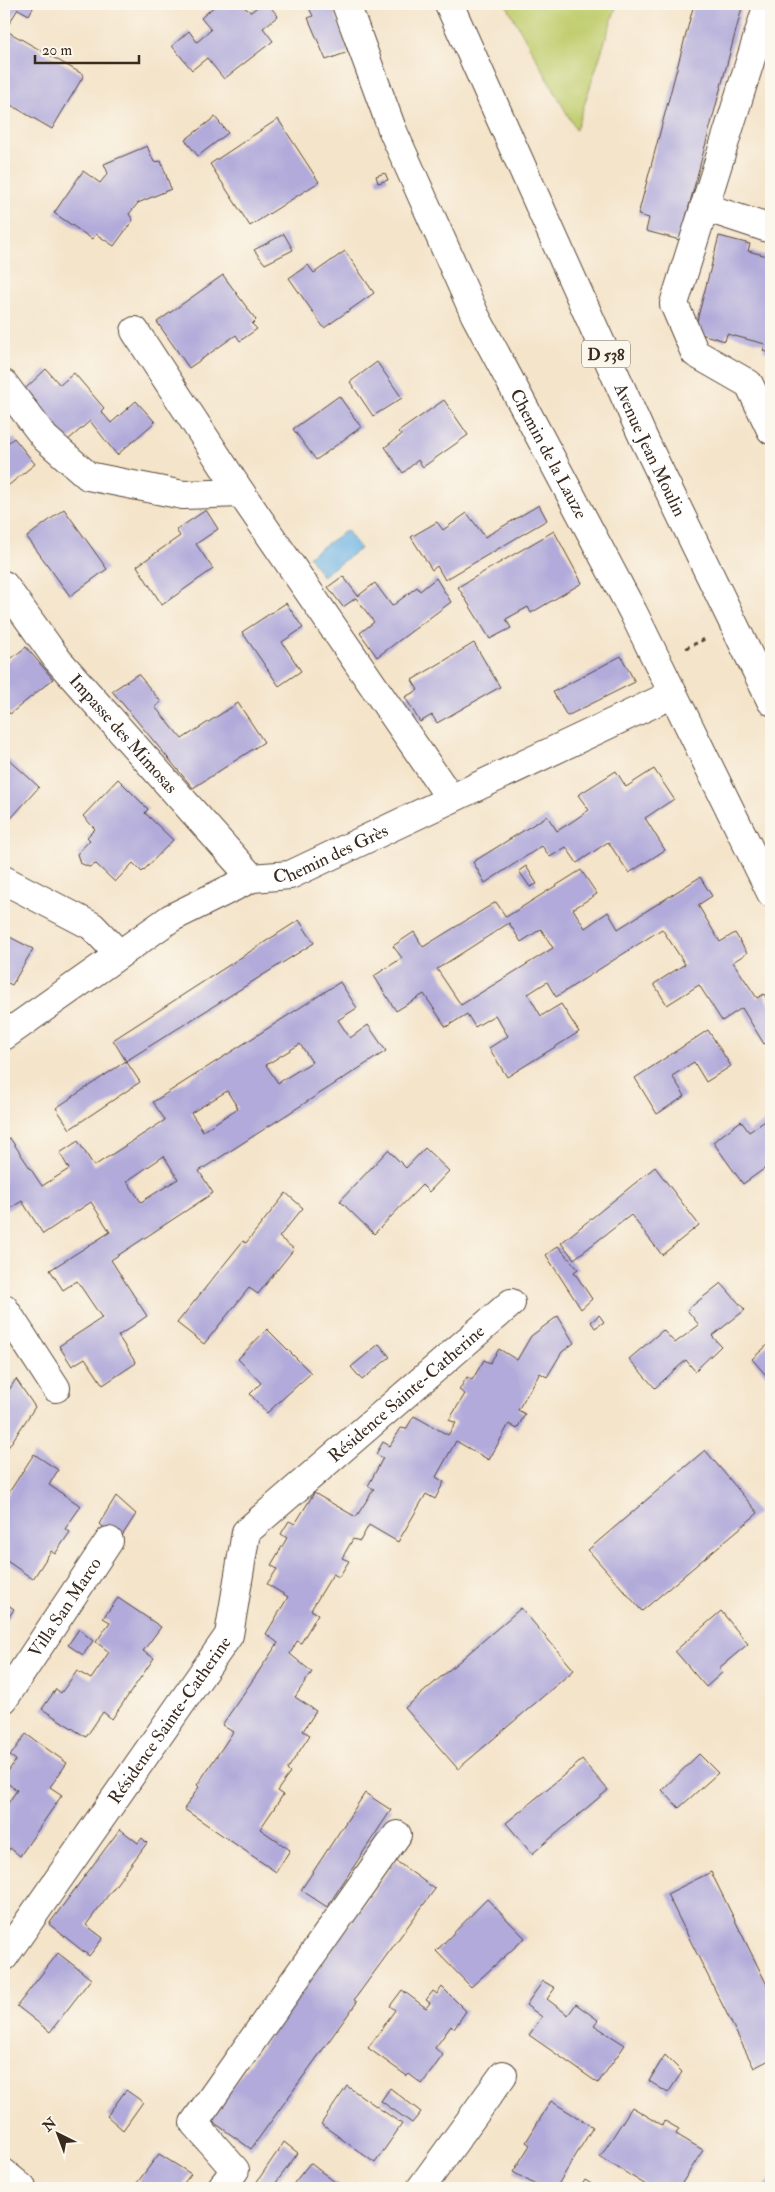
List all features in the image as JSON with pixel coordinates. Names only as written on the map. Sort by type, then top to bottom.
[{"type":"street","name":"Chemin de la Lauze","points":[[346,4],[392,129],[475,315],[633,612],[771,893]]},
{"type":"street","name":"Avenue Jean Moulin","points":[[449,4],[643,437],[771,701]]},
{"type":"street","points":[[768,4],[674,304],[695,353],[749,384],[771,430]]},
{"type":"street","points":[[704,207],[771,229]]},
{"type":"street","points":[[135,331],[241,493],[451,799]]},
{"type":"street","points":[[4,384],[45,438],[88,476],[183,495],[241,493]]},
{"type":"street","name":"Impasse des Mimosas","points":[[4,585],[57,659],[252,878]]},
{"type":"street","name":"Chemin des Grès","points":[[4,1036],[170,918],[252,878],[290,875],[673,694]]},
{"type":"street","points":[[4,880],[92,926],[119,954]]},
{"type":"street","name":"Résidence Sainte-Catherine","points":[[4,1956],[229,1635],[246,1532],[511,1303]]},
{"type":"street","points":[[4,1308],[56,1388]]},
{"type":"street","name":"Villa San Marco","points":[[4,1699],[109,1541]]},
{"type":"street","points":[[221,2188],[235,2170],[194,2123],[397,1836]]},
{"type":"street","points":[[421,2188],[503,2075]]},
{"type":"street","points":[[4,2172],[22,2188]]},
{"type":"path","points":[[684,649],[707,638]]},
{"type":"green space","points":[[506,4],[617,4],[576,130]]},
{"type":"water","points":[[347,530],[360,549],[322,576],[309,556]]},
{"type":"building","points":[[4,4],[35,4],[29,15],[18,9],[5,30],[84,75],[52,129],[4,101]]},
{"type":"building","points":[[217,4],[239,4],[251,12],[261,4],[268,4],[278,16],[263,28],[273,41],[224,79],[207,58],[192,70],[172,46],[189,31],[197,42],[211,30],[201,18]]},
{"type":"building","points":[[312,4],[332,4],[348,52],[326,60],[308,18],[313,16],[308,6]]},
{"type":"building","points":[[694,4],[743,4],[680,240],[646,231],[649,218],[638,215]]},
{"type":"building","points":[[215,117],[228,133],[198,156],[185,140]]},
{"type":"building","points":[[278,119],[319,182],[250,226],[210,164]]},
{"type":"building","points":[[147,146],[154,162],[161,161],[171,189],[138,203],[129,214],[133,220],[114,246],[96,234],[92,239],[54,213],[83,171],[100,183],[108,173],[104,164]]},
{"type":"building","points":[[385,173],[388,180],[378,183],[376,176]]},
{"type":"building","points":[[284,234],[293,250],[265,264],[254,250]]},
{"type":"building","points":[[719,236],[750,244],[748,251],[771,257],[771,353],[763,351],[765,344],[727,334],[725,341],[694,332]]},
{"type":"building","points":[[345,251],[374,293],[324,328],[289,278],[308,265],[314,273]]},
{"type":"building","points":[[223,275],[256,320],[252,324],[257,329],[240,341],[236,335],[189,368],[157,322]]},
{"type":"building","points":[[377,362],[402,398],[373,416],[350,382]]},
{"type":"building","points":[[46,369],[60,385],[74,373],[104,408],[101,411],[111,423],[136,401],[155,422],[117,455],[90,421],[67,441],[34,404],[37,402],[25,389]]},
{"type":"building","points":[[339,396],[361,427],[316,460],[293,429]]},
{"type":"building","points":[[444,400],[468,435],[423,467],[418,460],[403,473],[385,447],[401,435],[398,432]]},
{"type":"building","points":[[14,438],[35,464],[4,489],[4,446]]},
{"type":"building","points":[[539,505],[547,520],[445,580],[437,566],[432,570],[411,537],[437,522],[443,530],[467,513],[485,537]]},
{"type":"building","points":[[64,509],[107,569],[70,596],[27,537]]},
{"type":"building","points":[[206,510],[218,529],[196,544],[213,569],[162,605],[137,566],[180,536],[176,530]]},
{"type":"building","points":[[554,531],[582,583],[531,613],[528,607],[506,619],[511,628],[490,639],[458,587]]},
{"type":"building","points":[[343,576],[358,596],[375,583],[392,606],[417,587],[420,591],[436,578],[451,602],[377,657],[360,633],[374,622],[356,598],[343,607],[328,587]]},
{"type":"building","points":[[286,603],[303,628],[282,642],[301,671],[279,686],[242,632]]},
{"type":"building","points":[[474,643],[500,687],[437,723],[432,715],[420,722],[405,697],[418,690],[412,680]]},
{"type":"building","points":[[26,647],[53,679],[10,714],[4,706],[4,664]]},
{"type":"building","points":[[621,656],[635,682],[567,716],[553,692]]},
{"type":"building","points":[[138,674],[161,702],[155,707],[182,739],[238,703],[264,742],[193,788],[112,691]]},
{"type":"building","points":[[4,755],[39,787],[6,824],[4,822]]},
{"type":"building","points":[[654,769],[674,799],[645,818],[665,850],[629,873],[608,842],[577,863],[566,847],[550,857],[542,846],[485,883],[473,862],[547,816],[557,831],[570,823],[589,810],[578,795],[616,771],[626,787]]},
{"type":"building","points":[[118,779],[148,809],[145,813],[173,840],[142,872],[133,863],[115,882],[96,864],[89,867],[80,863],[77,854],[90,840],[87,837],[95,829],[83,816]]},
{"type":"building","points":[[526,866],[537,884],[530,887],[519,871]]},
{"type":"building","points":[[581,870],[597,894],[573,909],[585,928],[608,912],[618,929],[700,877],[712,896],[698,905],[720,942],[735,933],[747,953],[733,962],[757,998],[764,994],[771,1006],[771,1040],[764,1044],[742,1008],[722,1021],[699,985],[667,1005],[654,984],[685,964],[662,929],[556,997],[547,982],[528,994],[541,1016],[561,1004],[579,1032],[507,1077],[489,1048],[508,1036],[495,1015],[475,1027],[467,1014],[446,1027],[424,994],[396,1011],[374,976],[402,958],[393,946],[414,932],[423,947],[496,902],[506,917]],"holes":[[[509,923],[521,942],[541,929],[553,948],[461,1005],[437,969]]]},
{"type":"building","points":[[299,920],[314,943],[126,1061],[113,1040]]},
{"type":"building","points":[[4,934],[33,949],[12,985],[4,981]]},
{"type":"building","points":[[340,982],[357,1008],[338,1020],[350,1038],[368,1025],[386,1051],[199,1171],[213,1193],[111,1260],[147,1316],[118,1336],[136,1363],[103,1385],[85,1358],[72,1366],[59,1346],[102,1318],[77,1281],[63,1290],[50,1270],[110,1232],[91,1202],[43,1234],[22,1201],[4,1212],[4,1142],[10,1138],[42,1186],[69,1169],[60,1153],[78,1141],[94,1166],[165,1120],[153,1102]],"holes":[[[300,1044],[312,1062],[278,1083],[266,1065]],[[227,1091],[238,1108],[203,1131],[191,1113]],[[164,1156],[178,1179],[141,1202],[127,1181]]]},
{"type":"building","points":[[708,1030],[731,1066],[706,1082],[694,1062],[672,1076],[685,1096],[657,1114],[635,1078]]},
{"type":"building","points":[[126,1061],[140,1082],[70,1129],[56,1108]]},
{"type":"building","points":[[771,1117],[771,1164],[743,1184],[713,1142],[741,1121],[749,1132]]},
{"type":"building","points":[[425,1148],[449,1171],[429,1192],[422,1185],[374,1234],[340,1201],[388,1150],[406,1168]]},
{"type":"building","points":[[655,1167],[699,1225],[662,1255],[631,1215],[574,1259],[561,1243]]},
{"type":"building","points":[[286,1193],[303,1208],[279,1237],[294,1249],[258,1294],[249,1288],[204,1344],[177,1323],[243,1241],[246,1243]]},
{"type":"building","points":[[558,1246],[578,1269],[574,1272],[592,1299],[581,1309],[546,1255]]},
{"type":"building","points":[[721,1283],[745,1310],[712,1336],[721,1346],[695,1371],[686,1360],[655,1388],[629,1359],[663,1330],[675,1343],[699,1325],[687,1310]]},
{"type":"building","points":[[599,1315],[604,1322],[595,1328],[591,1322]]},
{"type":"building","points":[[558,1316],[574,1343],[562,1352],[547,1377],[540,1373],[518,1410],[525,1414],[517,1429],[509,1424],[489,1460],[456,1441],[436,1477],[444,1482],[435,1499],[426,1494],[398,1542],[369,1525],[360,1541],[353,1539],[342,1558],[349,1561],[339,1577],[333,1574],[311,1610],[318,1614],[301,1643],[297,1641],[290,1654],[312,1672],[295,1697],[316,1711],[303,1731],[310,1735],[287,1770],[290,1773],[277,1791],[283,1795],[260,1829],[290,1850],[276,1872],[184,1809],[199,1787],[197,1785],[233,1732],[222,1725],[278,1643],[266,1634],[288,1597],[267,1584],[277,1569],[271,1565],[287,1538],[281,1534],[289,1521],[295,1524],[314,1493],[356,1517],[374,1489],[368,1486],[383,1458],[376,1454],[383,1442],[390,1446],[401,1428],[406,1429],[414,1416],[448,1435],[456,1423],[449,1420],[465,1394],[459,1390],[467,1377],[472,1380],[484,1360],[490,1363],[499,1349],[517,1360],[531,1336]]},
{"type":"building","points":[[267,1329],[311,1373],[267,1413],[250,1394],[261,1383],[238,1359]]},
{"type":"building","points":[[771,1342],[771,1381],[752,1359]]},
{"type":"building","points":[[379,1344],[390,1357],[362,1380],[351,1367]]},
{"type":"building","points":[[16,1379],[35,1407],[5,1452],[4,1398]]},
{"type":"building","points":[[705,1450],[758,1513],[642,1611],[588,1550]]},
{"type":"building","points":[[34,1454],[58,1470],[49,1485],[81,1506],[65,1529],[70,1532],[55,1554],[51,1551],[33,1579],[4,1559],[4,1500]]},
{"type":"building","points":[[116,1496],[136,1514],[120,1539],[99,1524]]},
{"type":"building","points":[[118,1598],[161,1627],[143,1651],[154,1658],[112,1719],[103,1712],[86,1737],[42,1709],[56,1689],[61,1693],[77,1671],[91,1679],[100,1666],[109,1652],[96,1642],[110,1622],[103,1618]]},
{"type":"building","points":[[4,1602],[14,1609],[4,1625]]},
{"type":"building","points":[[521,1608],[574,1670],[458,1769],[405,1708]]},
{"type":"building","points":[[721,1611],[748,1644],[719,1668],[723,1672],[706,1687],[675,1651]]},
{"type":"building","points":[[79,1629],[93,1641],[83,1655],[68,1645]]},
{"type":"building","points":[[26,1734],[67,1763],[50,1787],[62,1795],[20,1856],[10,1848],[4,1857],[4,1809],[17,1790],[4,1781],[4,1777],[16,1760],[10,1756]]},
{"type":"building","points":[[699,1754],[718,1773],[679,1808],[662,1790]]},
{"type":"building","points":[[582,1760],[608,1790],[532,1854],[506,1823]]},
{"type":"building","points":[[365,1793],[391,1810],[327,1907],[301,1890]]},
{"type":"building","points":[[120,1829],[138,1843],[142,1838],[147,1843],[86,1925],[103,1938],[89,1956],[49,1924]]},
{"type":"building","points":[[396,1861],[435,1889],[354,2000],[357,2002],[251,2149],[209,2119]]},
{"type":"building","points":[[711,1872],[771,1993],[771,2059],[754,2068],[667,1894]]},
{"type":"building","points":[[487,1899],[525,1938],[471,1987],[436,1951]]},
{"type":"building","points":[[58,1953],[91,1979],[50,2032],[17,2006]]},
{"type":"building","points":[[543,1981],[555,1988],[547,1999],[568,2015],[576,2004],[598,2020],[594,2025],[625,2045],[598,2083],[529,2035],[542,2017],[526,2005]]},
{"type":"building","points":[[442,1987],[466,2011],[454,2029],[451,2026],[435,2048],[443,2055],[422,2084],[409,2074],[407,2076],[368,2048],[395,2010],[390,2006],[402,1990],[426,2008],[430,2003],[426,2000],[433,1991],[437,1994]]},
{"type":"building","points":[[665,2055],[682,2072],[668,2093],[649,2081]]},
{"type":"building","points":[[347,2086],[402,2124],[375,2163],[321,2124]]},
{"type":"building","points":[[390,2088],[421,2112],[412,2123],[381,2101]]},
{"type":"building","points":[[126,2090],[143,2102],[123,2130],[107,2116]]},
{"type":"building","points":[[551,2101],[593,2127],[556,2188],[541,2188],[513,2172],[530,2145],[526,2142]]},
{"type":"building","points":[[632,2107],[662,2125],[665,2121],[679,2129],[676,2134],[703,2150],[679,2188],[651,2188],[600,2157]]},
{"type":"building","points":[[284,2142],[298,2153],[272,2188],[263,2188],[256,2183]]},
{"type":"building","points":[[159,2154],[191,2174],[180,2188],[133,2188]]},
{"type":"building","points":[[310,2163],[340,2186],[338,2188],[290,2188]]},
{"type":"building","points":[[771,2179],[771,2188],[763,2188]]},
{"type":"building","points":[[585,2180],[598,2188],[580,2188]]}]
